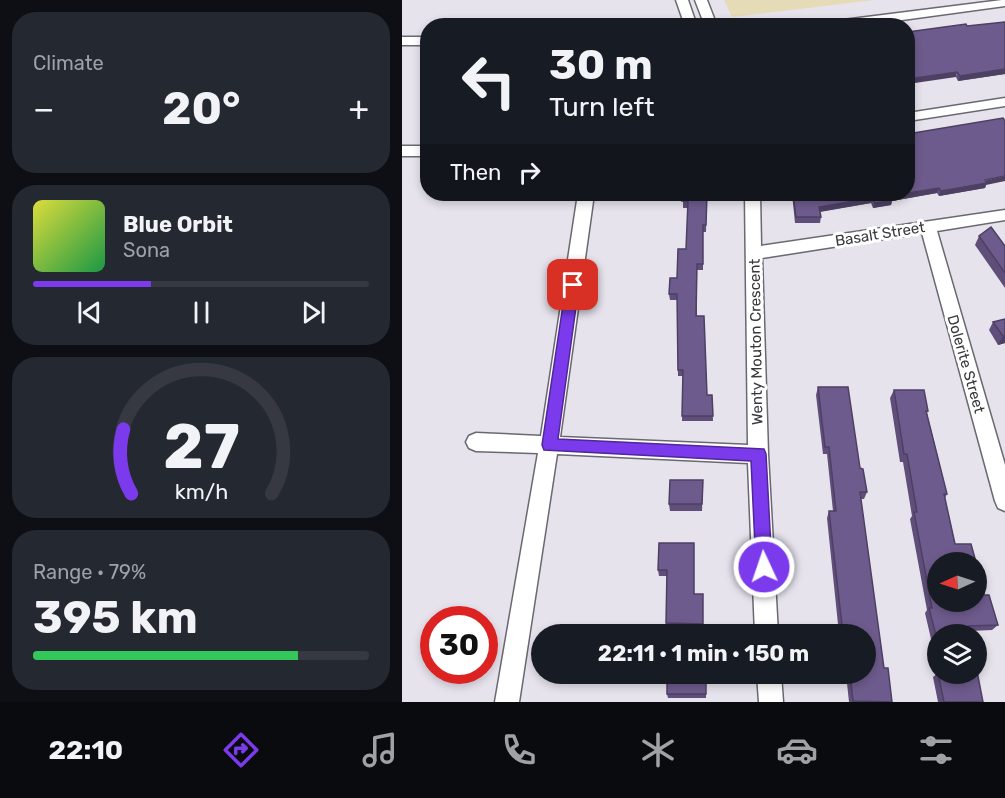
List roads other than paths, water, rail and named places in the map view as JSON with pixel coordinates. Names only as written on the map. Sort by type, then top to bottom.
[{"type":"street","points":[[682,0],[688,18]]},
{"type":"street","points":[[701,0],[708,18]]},
{"type":"street","points":[[889,18],[1005,3]]},
{"type":"street","points":[[402,41],[420,41]]},
{"type":"street","points":[[915,116],[1005,102]]},
{"type":"street","points":[[402,151],[420,151]]},
{"type":"street","points":[[507,702],[549,445],[585,201]]},
{"type":"street","name":"Wenty Mouton Crescent","points":[[752,201],[758,454],[766,624]]},
{"type":"street","name":"Basalt Street","points":[[754,254],[1005,215]]},
{"type":"street","name":"Dolerite Street","points":[[928,227],[1005,501]]},
{"type":"street","points":[[476,442],[758,454]]},
{"type":"street","points":[[770,684],[771,702]]}]
